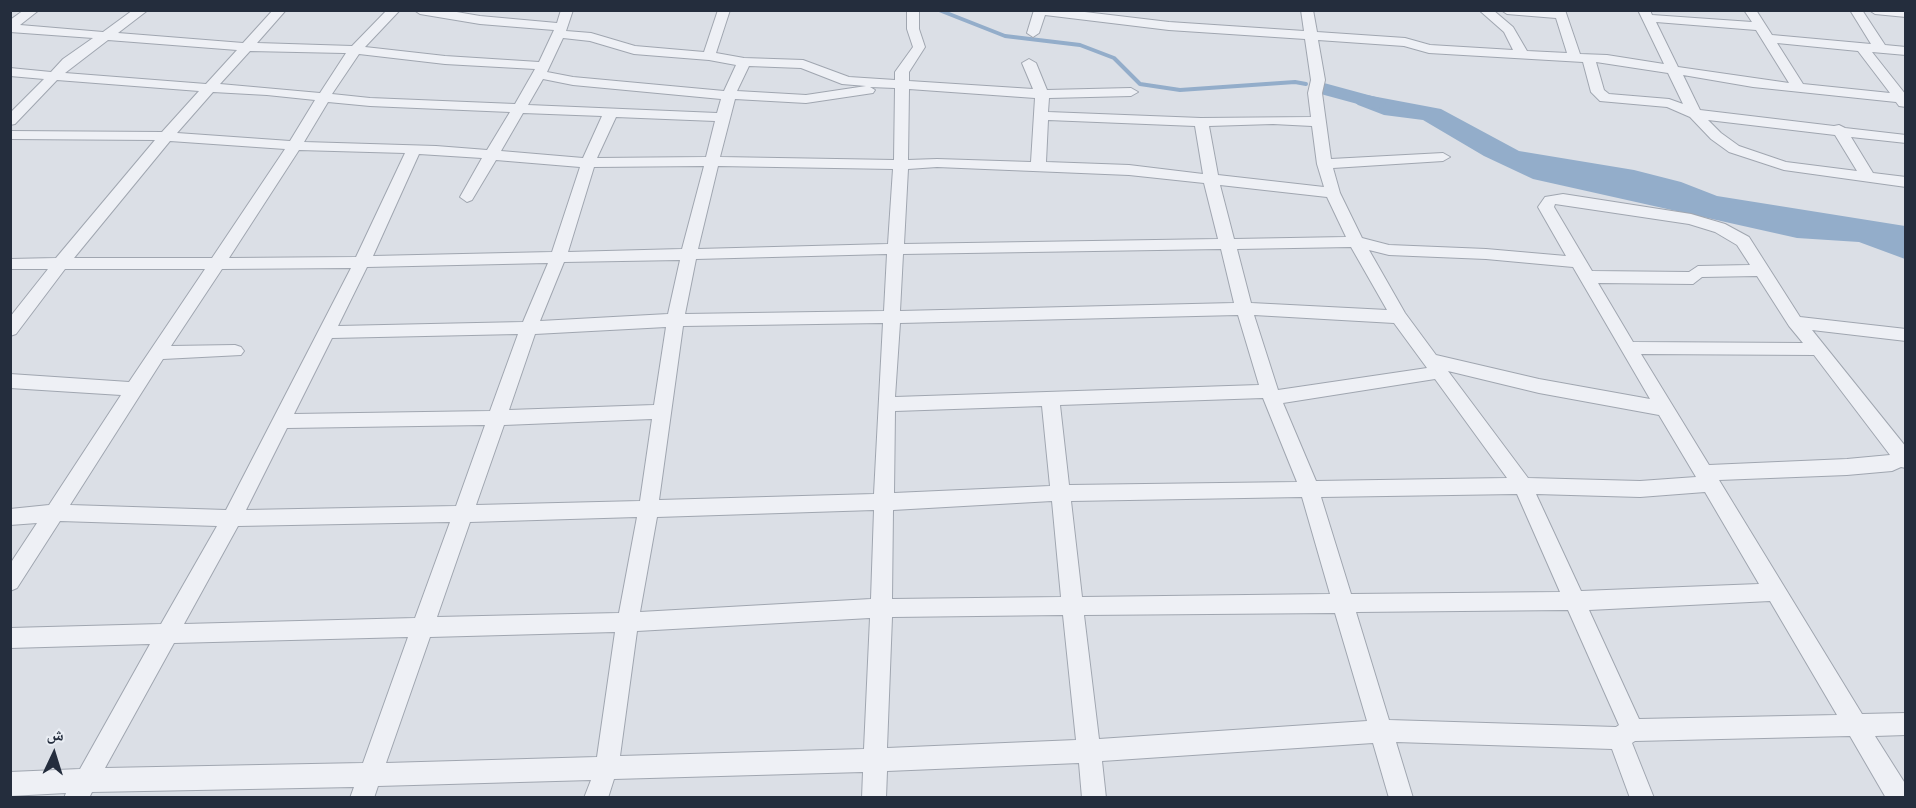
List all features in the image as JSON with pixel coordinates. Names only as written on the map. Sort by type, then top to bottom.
[{"type":"street","points":[[10,27],[33,10]]},
{"type":"street","points":[[10,121],[52,76],[142,10]]},
{"type":"street","points":[[10,330],[61,263],[166,136],[280,10]]},
{"type":"street","points":[[10,582],[355,50],[394,10]]},
{"type":"street","points":[[420,10],[561,30],[634,50],[709,56],[744,62],[803,64],[847,81],[1042,94],[1131,92]]},
{"type":"street","points":[[467,197],[541,70],[561,30],[567,10]]},
{"type":"street","points":[[709,56],[724,10]]},
{"type":"street","points":[[1307,10],[1318,80],[1315,93],[1324,164],[1333,193],[1356,242],[1398,317],[1523,486],[1575,601],[1625,734],[1642,798]]},
{"type":"street","points":[[1485,10],[1509,30],[1522,54]]},
{"type":"street","points":[[1507,10],[1560,13],[1598,92],[1605,98],[1669,103],[1695,114],[1839,129],[1905,139]]},
{"type":"street","points":[[1750,10],[1799,88]]},
{"type":"street","points":[[1856,10],[1881,49]]},
{"type":"street","points":[[873,798],[886,404],[901,165],[902,72],[919,47],[913,29],[914,11]]},
{"type":"street","points":[[1033,33],[1040,11],[1169,26],[1405,42],[1429,49],[1607,59],[1799,88],[1904,101]]},
{"type":"street","points":[[1882,11],[1905,13]]},
{"type":"street","points":[[1646,14],[1762,27]]},
{"type":"street","points":[[1646,14],[1695,114],[1716,136],[1734,149],[1784,166],[1905,182]]},
{"type":"street","points":[[10,27],[103,37],[246,47],[355,50],[541,70],[573,81],[729,95],[806,99],[903,85]]},
{"type":"street","points":[[1770,39],[1905,51]]},
{"type":"street","points":[[1862,47],[1904,101]]},
{"type":"street","points":[[596,798],[607,767],[628,622],[648,510],[675,320],[723,117],[729,95],[744,62]]},
{"type":"street","points":[[1029,63],[1042,94],[1038,168]]},
{"type":"street","points":[[10,72],[267,91],[323,98],[518,110],[723,117]]},
{"type":"street","points":[[362,798],[496,418],[558,258],[588,163],[610,114]]},
{"type":"street","points":[[1041,116],[1202,122],[1273,120],[1320,122]]},
{"type":"street","points":[[1202,122],[1211,180],[1244,309],[1270,394],[1310,489],[1401,798]]},
{"type":"street","points":[[1839,129],[1867,176]]},
{"type":"street","points":[[10,135],[166,136],[414,150],[588,163],[712,161],[937,164],[1129,171],[1333,193]]},
{"type":"street","points":[[81,789],[232,518],[327,332],[414,150]]},
{"type":"street","points":[[1324,164],[1443,157]]},
{"type":"street","points":[[10,517],[55,513],[232,518],[648,510],[1060,493],[1523,486],[1640,489],[1707,479],[1892,463],[1904,457],[1796,322],[1743,241],[1720,228],[1679,217],[1563,199],[1550,200],[1546,207],[1664,409],[1707,479],[1900,798]]},
{"type":"street","points":[[10,264],[558,258],[896,249],[1356,242],[1389,250],[1486,254],[1582,269],[1693,278],[1698,272],[1761,270]]},
{"type":"street","points":[[327,332],[529,328],[675,320],[1131,313],[1244,309],[1398,317]]},
{"type":"street","points":[[1796,322],[1905,335]]},
{"type":"street","points":[[1628,348],[1819,349]]},
{"type":"street","points":[[158,353],[235,351]]},
{"type":"street","points":[[886,404],[1270,394],[1436,366],[1664,409]]},
{"type":"street","points":[[10,381],[135,389]]},
{"type":"street","points":[[1050,398],[1094,798]]},
{"type":"street","points":[[282,421],[496,418],[662,412]]},
{"type":"street","points":[[10,638],[628,622],[881,608],[1575,601],[1775,592]]},
{"type":"street","points":[[10,784],[81,789],[370,775],[875,760],[1089,751],[1382,731],[1625,734],[1905,724]]},
{"type":"water","points":[[1343,93],[1356,93],[1441,109],[1519,151],[1634,170],[1681,182],[1717,196],[1905,226],[1905,259],[1859,242],[1797,238],[1533,179],[1484,156],[1423,120],[1384,115],[1358,105]]},
{"type":"waterway","points":[[939,10],[1005,36],[1080,45],[1114,58],[1140,84],[1180,90],[1295,82],[1306,84]]},
{"type":"waterway","points":[[1324,89],[1376,103]]}]
